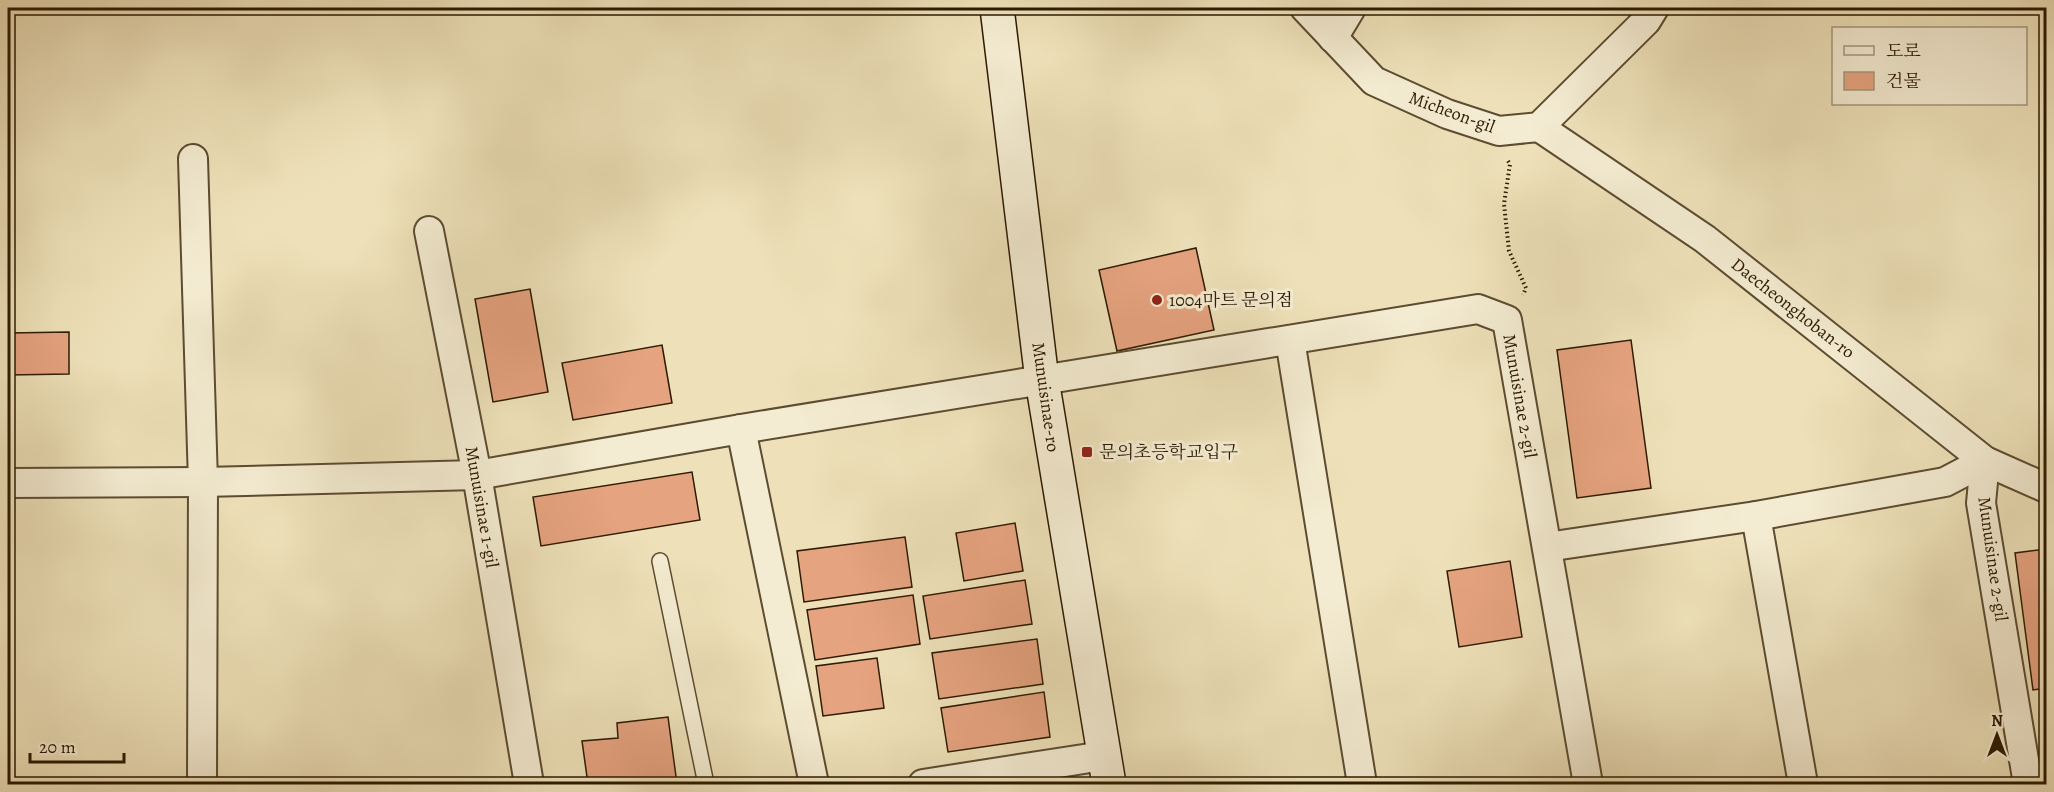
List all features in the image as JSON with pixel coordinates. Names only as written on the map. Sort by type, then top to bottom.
[{"type":"street","name":"Munuisinae-ro","points":[[997,8],[1042,380],[1106,770]]},
{"type":"street","name":"Micheon-gil","points":[[1305,8],[1374,81],[1448,114],[1499,131],[1539,127]]},
{"type":"street","points":[[1333,38],[1351,8]]},
{"type":"street","points":[[1539,127],[1646,21],[1654,8]]},
{"type":"street","name":"Daecheonghoban-ro","points":[[1539,127],[1705,239],[1985,461],[2046,488]]},
{"type":"street","points":[[193,159],[203,482],[202,784]]},
{"type":"street","name":"Munuisinae 1-gil","points":[[429,231],[477,475],[529,784]]},
{"type":"street","name":"Munuisinae 2-gil","points":[[8,483],[203,482],[477,475],[741,429],[1478,309],[1507,320],[1588,784]]},
{"type":"street","points":[[1290,340],[1362,784]]},
{"type":"street","points":[[741,429],[814,784]]},
{"type":"street","name":"Munuisinae 2-gil","points":[[1985,461],[1981,503],[2028,784]]},
{"type":"street","points":[[1547,547],[1756,516],[1945,482],[1985,461]]},
{"type":"street","points":[[1756,516],[1803,784]]},
{"type":"street","points":[[924,784],[1106,770]]},
{"type":"lane","points":[[660,561],[706,784]]},
{"type":"path","points":[[1510,164],[1504,204],[1509,251],[1526,288]]},
{"type":"building","name":"1004마트 문의점","points":[[1196,248],[1214,330],[1117,351],[1099,270]]},
{"type":"building","points":[[530,289],[548,392],[493,402],[475,299]]},
{"type":"building","points":[[69,332],[69,374],[8,375],[8,333]]},
{"type":"building","points":[[1631,340],[1651,488],[1577,498],[1557,350]]},
{"type":"building","points":[[662,345],[672,403],[573,420],[562,363]]},
{"type":"building","points":[[692,472],[700,520],[541,546],[533,497]]},
{"type":"building","points":[[1015,523],[1023,571],[964,581],[956,533]]},
{"type":"building","points":[[905,537],[912,587],[804,602],[797,551]]},
{"type":"building","points":[[2046,549],[2046,688],[2033,690],[2015,553]]},
{"type":"building","points":[[1510,561],[1522,637],[1459,647],[1447,571]]},
{"type":"building","points":[[1025,580],[1032,624],[930,639],[923,596]]},
{"type":"building","points":[[913,595],[920,644],[815,660],[807,610]]},
{"type":"building","points":[[1037,639],[1043,684],[939,699],[932,653]]},
{"type":"building","points":[[877,658],[884,708],[823,716],[816,666]]},
{"type":"building","points":[[1044,692],[1050,737],[948,752],[941,708]]},
{"type":"building","points":[[2046,700],[2046,727],[2041,701]]},
{"type":"building","points":[[668,717],[677,784],[588,784],[582,741],[618,738],[617,723]]},
{"type":"place","name":"1004마트 문의점","points":[[1157,300]]},
{"type":"place","name":"문의초등학교입구","points":[[1087,452]]}]
